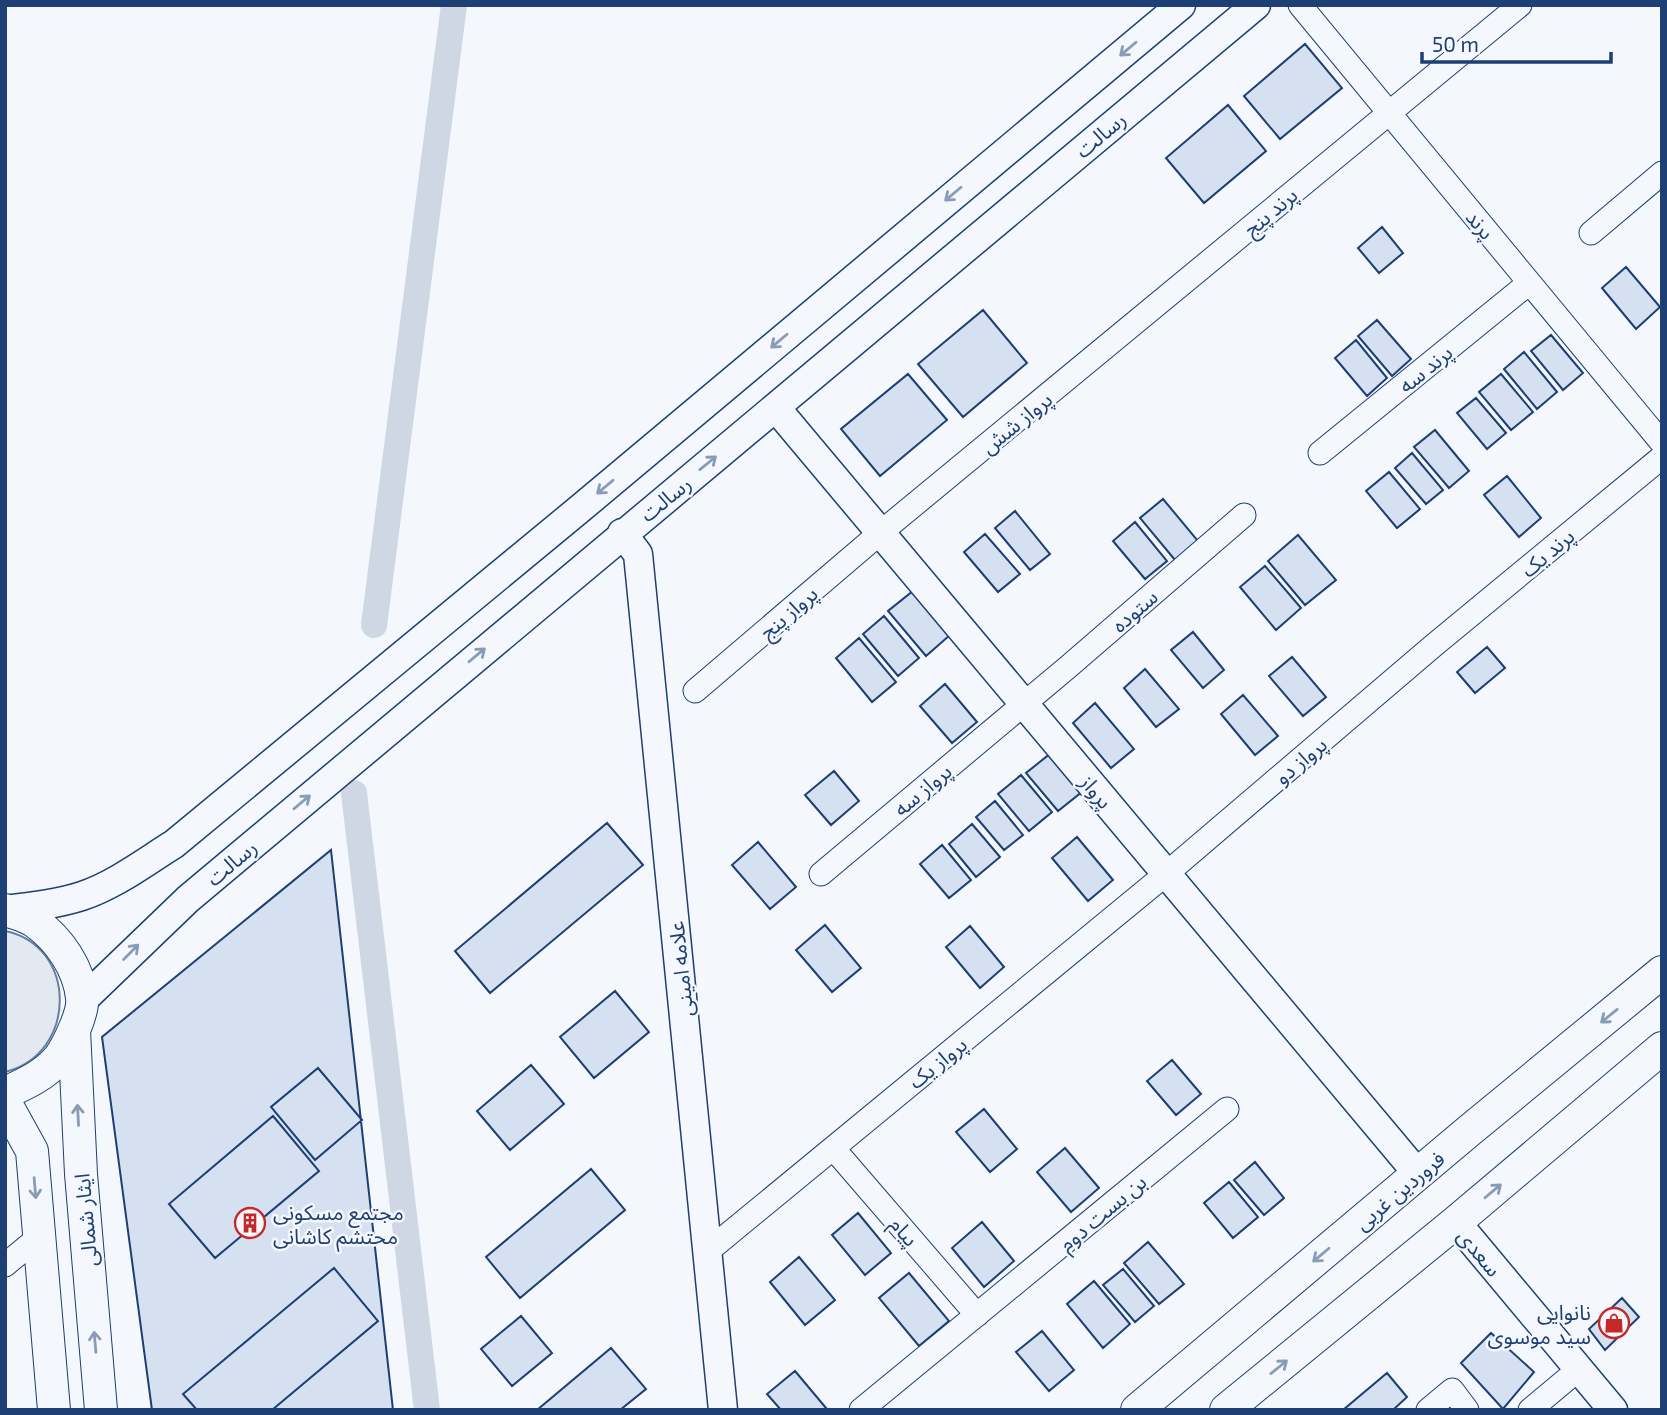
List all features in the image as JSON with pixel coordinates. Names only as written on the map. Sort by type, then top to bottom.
[{"type":"main road","points":[[5,910],[33,920],[57,940],[73,968],[83,1000],[74,1030],[59,1058],[36,1079],[5,1093]]},
{"type":"main road","name":"فروردین غربی","points":[[1137,1410],[1662,972]]},
{"type":"main road","name":"ایثار شمالی","points":[[74,1030],[81,1174],[101,1410]]},
{"type":"main road","points":[[1226,1410],[1456,1222],[1662,1048]]},
{"type":"main road","points":[[5,1102],[32,1151],[54,1410]]},
{"type":"street","points":[[5,910],[44,906],[83,896],[126,874],[174,844],[582,507],[1181,5]]},
{"type":"street","name":"رسالت","points":[[83,1000],[188,898],[1256,5]]},
{"type":"street","name":"پرند","points":[[1300,5],[1662,443]]},
{"type":"street","name":"پرند پنج","points":[[1152,311],[1388,112],[1520,5]]},
{"type":"street","points":[[1591,233],[1662,173]]},
{"type":"street","name":"پرند سه","points":[[1320,453],[1529,283]]},
{"type":"street","name":"پرواز شش","points":[[880,533],[1152,311]]},
{"type":"street","name":"پرواز","points":[[776,408],[1418,1174]]},
{"type":"street","name":"پرند یک","points":[[1433,646],[1662,457]]},
{"type":"street","name":"ستوده","points":[[1023,703],[1244,515]]},
{"type":"street","name":"علامه امینی","points":[[622,533],[638,554],[723,1410]]},
{"type":"street","name":"پرواز پنج","points":[[695,691],[880,533]]},
{"type":"street","name":"پرواز دو","points":[[1166,874],[1433,646]]},
{"type":"street","name":"پرواز سه","points":[[821,874],[1023,703]]},
{"type":"street","name":"پرواز یک","points":[[708,1251],[1166,874]]},
{"type":"street","name":"بن بست دوم","points":[[861,1410],[1227,1109]]},
{"type":"street","name":"پیام","points":[[832,1148],[977,1315]]},
{"type":"street","name":"سعدی","points":[[1456,1222],[1613,1410]]},
{"type":"street","points":[[5,1265],[39,1237]]},
{"type":"street","points":[[1530,1410],[1579,1369]]},
{"type":"street","points":[[1428,1410],[1452,1390],[1466,1410]]},
{"type":"shaded area","points":[[5,931],[29,941],[46,957],[57,978],[60,1001],[56,1024],[46,1045],[29,1062],[5,1072]]},
{"type":"building","points":[[1305,44],[1342,88],[1280,139],[1244,96]]},
{"type":"building","points":[[1228,105],[1266,151],[1204,203],[1166,158]]},
{"type":"building","points":[[1382,227],[1403,253],[1379,273],[1358,248]]},
{"type":"building","points":[[1626,267],[1660,307],[1636,329],[1602,288]]},
{"type":"building","points":[[983,310],[1027,363],[963,417],[918,364]]},
{"type":"building","points":[[1377,320],[1411,359],[1392,376],[1358,336]]},
{"type":"building","points":[[1551,335],[1583,373],[1563,390],[1531,351]]},
{"type":"building","points":[[1356,340],[1387,378],[1367,396],[1335,358]]},
{"type":"building","points":[[1524,352],[1557,392],[1537,409],[1504,369]]},
{"type":"building","points":[[908,374],[947,420],[880,476],[841,429]]},
{"type":"building","points":[[1501,374],[1533,412],[1511,430],[1479,392]]},
{"type":"building","points":[[1476,398],[1506,433],[1487,449],[1457,413]]},
{"type":"building","points":[[1435,430],[1469,471],[1449,488],[1414,447]]},
{"type":"building","points":[[1412,453],[1443,490],[1426,504],[1395,468]]},
{"type":"building","points":[[1389,472],[1420,509],[1397,528],[1366,491]]},
{"type":"building","points":[[1507,476],[1541,518],[1519,537],[1484,495]]},
{"type":"building","points":[[1163,499],[1198,541],[1175,560],[1140,518]]},
{"type":"building","points":[[1015,511],[1050,554],[1030,570],[995,528]]},
{"type":"building","points":[[1135,522],[1167,561],[1145,579],[1113,541]]},
{"type":"building","points":[[985,534],[1020,574],[998,592],[964,552]]},
{"type":"building","points":[[1298,535],[1336,580],[1305,605],[1268,561]]},
{"type":"building","points":[[1265,566],[1301,608],[1276,630],[1240,587]]},
{"type":"building","points":[[913,591],[950,635],[926,656],[888,611]]},
{"type":"building","points":[[884,616],[919,658],[898,676],[863,634]]},
{"type":"building","points":[[1193,632],[1224,670],[1203,688],[1171,650]]},
{"type":"building","points":[[859,638],[896,682],[872,702],[836,658]]},
{"type":"building","points":[[1487,647],[1505,668],[1475,693],[1457,672]]},
{"type":"building","points":[[1292,657],[1326,697],[1303,716],[1269,676]]},
{"type":"building","points":[[1145,669],[1179,709],[1156,727],[1124,688]]},
{"type":"building","points":[[945,684],[977,722],[952,743],[920,706]]},
{"type":"building","points":[[1243,695],[1278,736],[1255,755],[1221,714]]},
{"type":"building","points":[[1095,703],[1134,749],[1111,768],[1073,723]]},
{"type":"building","points":[[1051,753],[1083,791],[1058,811],[1026,773]]},
{"type":"building","points":[[834,771],[859,801],[831,825],[805,795]]},
{"type":"building","points":[[1021,775],[1052,812],[1029,831],[998,794]]},
{"type":"building","points":[[995,801],[1023,835],[1004,850],[976,817]]},
{"type":"building","points":[[607,823],[643,865],[490,993],[455,951]]},
{"type":"building","points":[[972,824],[1000,857],[976,877],[949,844]]},
{"type":"building","points":[[1077,837],[1113,880],[1088,901],[1052,858]]},
{"type":"building","points":[[758,842],[796,887],[770,909],[732,865]]},
{"type":"building","points":[[942,845],[971,880],[949,898],[920,864]]},
{"type":"building","name":"مجتمع مسکونی محتشم کاشانی","points":[[331,850],[393,1410],[152,1410],[102,1037]]},
{"type":"building","points":[[825,925],[861,968],[832,992],[796,950]]},
{"type":"building","points":[[970,926],[1004,967],[980,988],[946,947]]},
{"type":"building","points":[[615,991],[649,1032],[594,1078],[560,1037]]},
{"type":"building","points":[[1172,1060],[1201,1094],[1176,1115],[1147,1081]]},
{"type":"building","points":[[531,1065],[564,1104],[510,1150],[477,1111]]},
{"type":"building","points":[[318,1068],[362,1120],[315,1160],[271,1107]]},
{"type":"building","points":[[984,1109],[1017,1149],[990,1172],[956,1132]]},
{"type":"building","points":[[273,1116],[319,1171],[215,1258],[169,1204]]},
{"type":"building","points":[[1065,1148],[1099,1188],[1071,1212],[1037,1172]]},
{"type":"building","points":[[1255,1162],[1284,1198],[1264,1215],[1234,1180]]},
{"type":"building","points":[[591,1169],[625,1210],[520,1298],[486,1257]]},
{"type":"building","points":[[1229,1182],[1258,1217],[1233,1238],[1204,1203]]},
{"type":"building","points":[[858,1213],[891,1253],[865,1275],[832,1235]]},
{"type":"building","points":[[982,1222],[1014,1261],[984,1287],[952,1248]]},
{"type":"building","points":[[1148,1242],[1184,1284],[1159,1304],[1124,1263]]},
{"type":"building","points":[[799,1257],[835,1300],[805,1325],[770,1282]]},
{"type":"building","points":[[334,1268],[378,1321],[272,1410],[197,1410],[183,1394]]},
{"type":"building","points":[[1123,1269],[1154,1306],[1135,1322],[1103,1285]]},
{"type":"building","points":[[909,1273],[949,1321],[919,1346],[879,1298]]},
{"type":"building","points":[[1094,1281],[1130,1324],[1103,1348],[1067,1304]]},
{"type":"building","name":"نانوایی سید موسوی","points":[[1622,1298],[1639,1317],[1605,1350],[1589,1329]]},
{"type":"building","points":[[521,1316],[552,1353],[512,1386],[481,1349]]},
{"type":"building","points":[[1042,1331],[1074,1370],[1049,1391],[1016,1352]]},
{"type":"building","points":[[1491,1333],[1534,1372],[1503,1409],[1461,1363]]},
{"type":"building","points":[[611,1348],[646,1389],[620,1410],[537,1410]]},
{"type":"building","points":[[795,1371],[825,1410],[781,1410],[767,1394]]},
{"type":"building","points":[[1387,1373],[1407,1397],[1393,1410],[1343,1410]]},
{"type":"waterway","points":[[374,625],[454,5]]},
{"type":"waterway","points":[[354,793],[427,1410]]},
{"type":"place","name":"مجتمع مسکونی محتشم کاشانی","points":[[250,1223]]},
{"type":"place","name":"نانوایی سید موسوی","points":[[1614,1323]]}]
